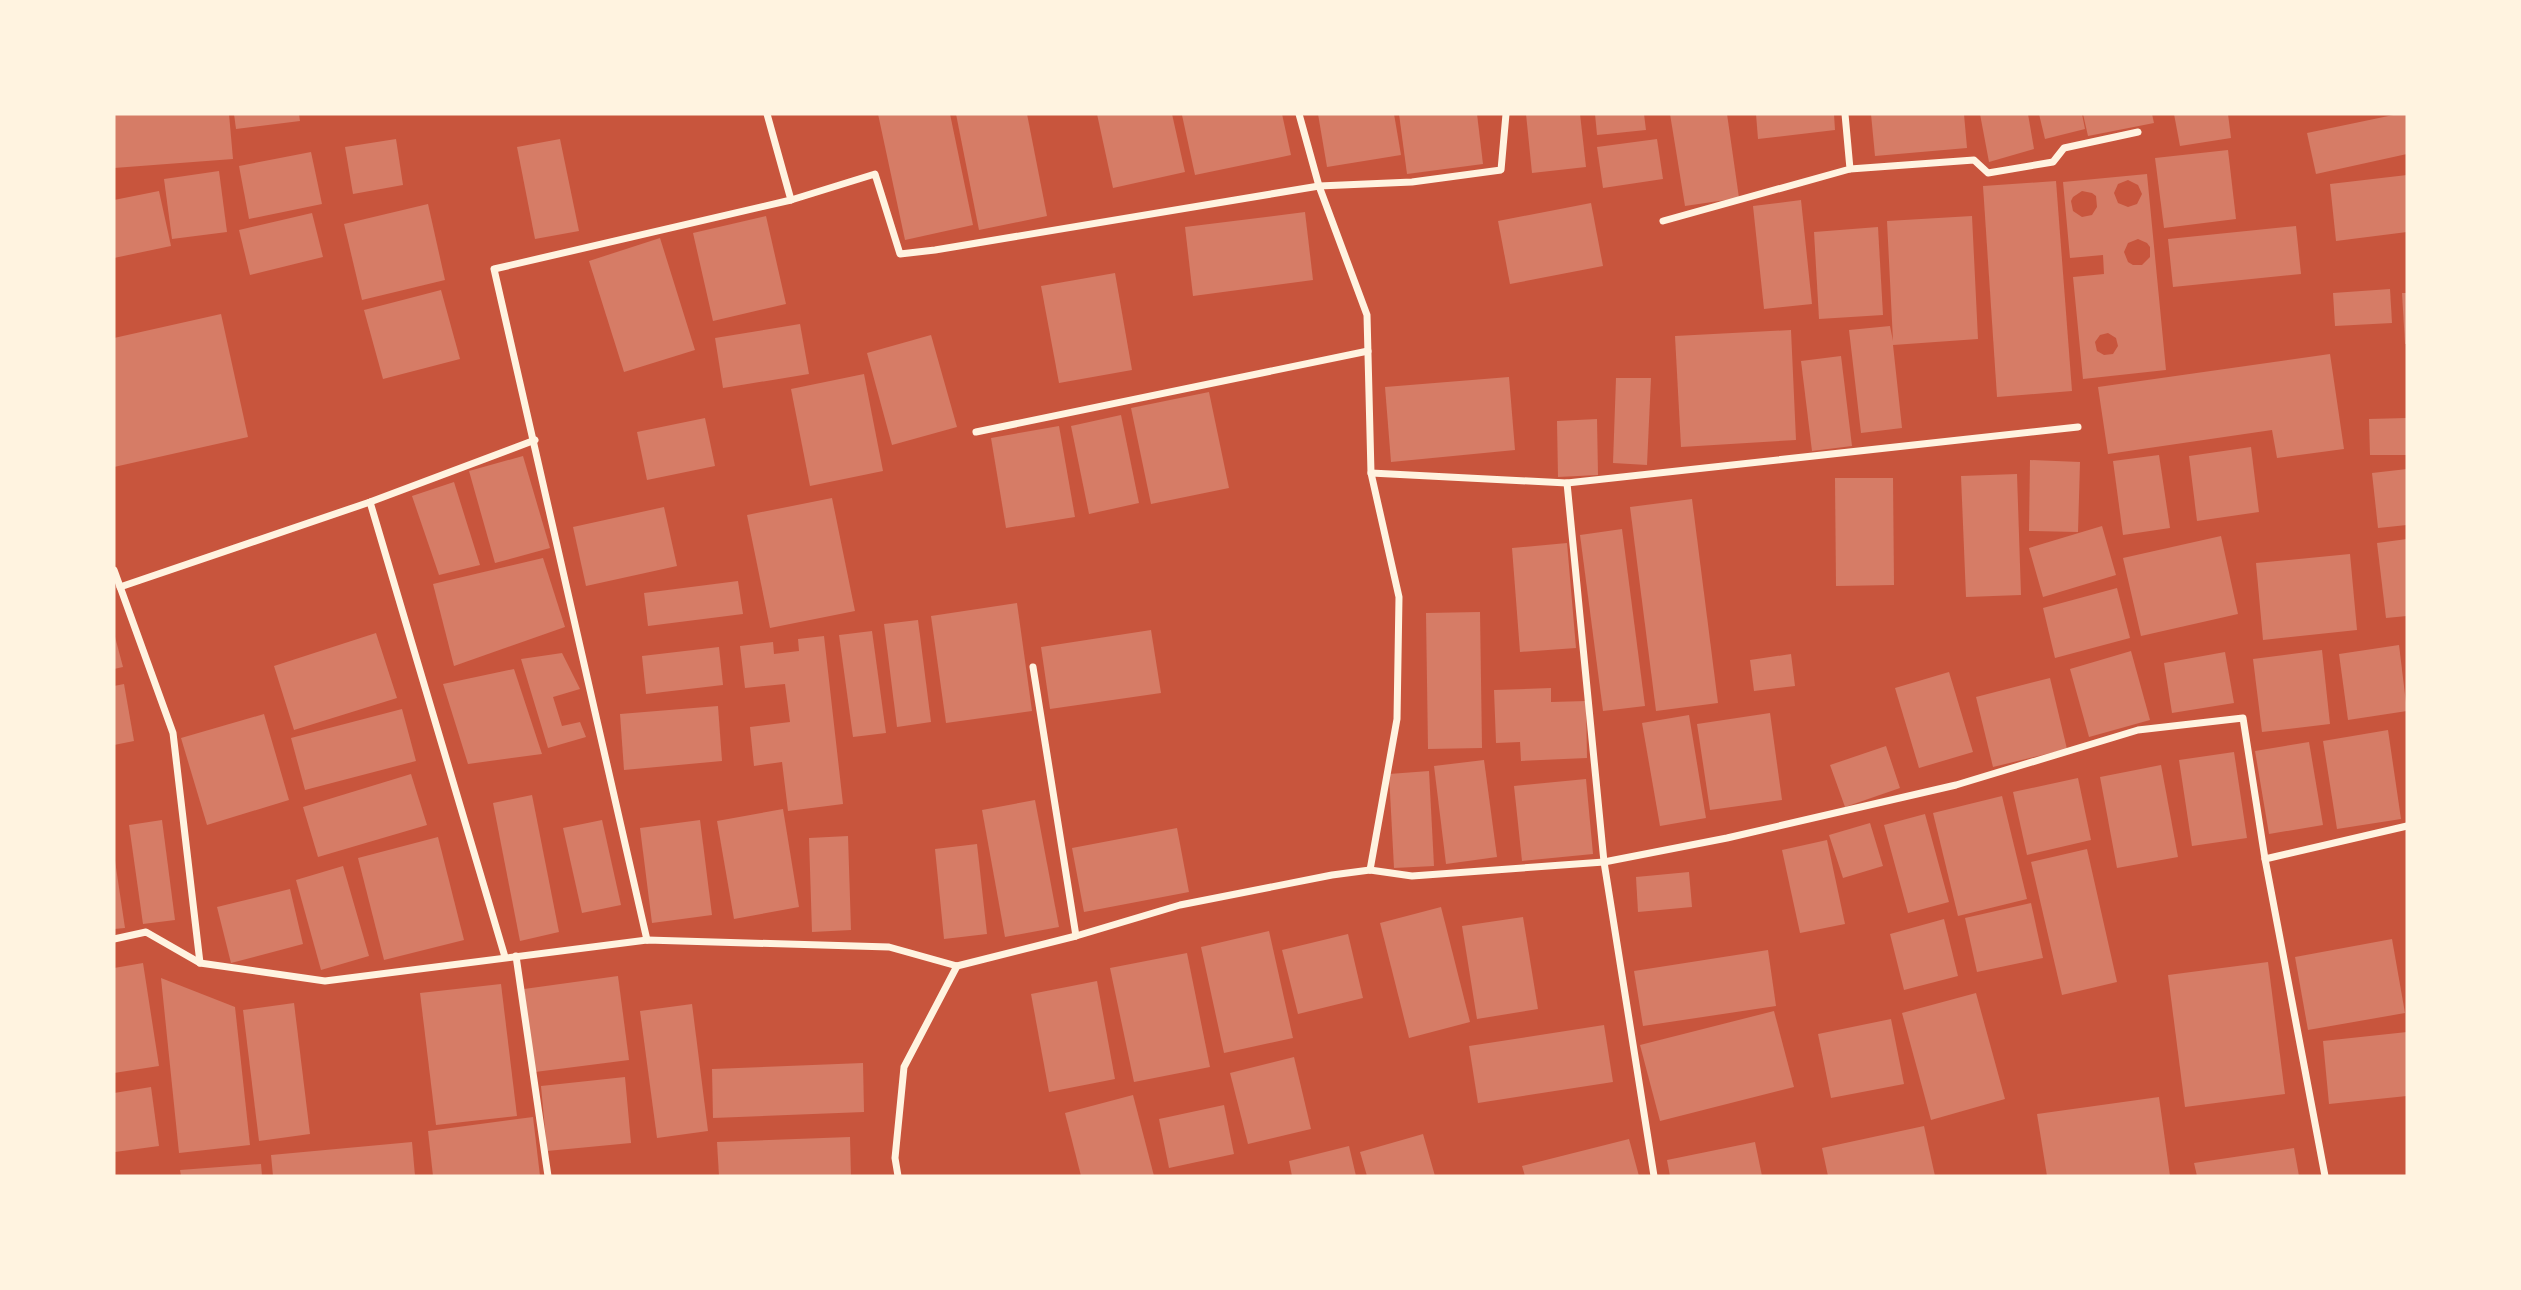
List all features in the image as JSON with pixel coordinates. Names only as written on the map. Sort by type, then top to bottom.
[{"type":"street","points":[[767,114],[792,200]]},
{"type":"street","points":[[1299,114],[1319,186],[1367,315],[1371,472],[1399,597],[1397,719],[1370,870]]},
{"type":"street","points":[[647,940],[494,269],[792,200],[875,174],[900,254],[1319,186],[1412,182],[1501,170],[1506,114]]},
{"type":"street","points":[[1845,114],[1850,169]]},
{"type":"street","points":[[1663,220],[1850,169],[1973,160],[1988,173],[2053,162],[2064,148],[2138,132]]},
{"type":"street","points":[[976,432],[1368,351]]},
{"type":"street","points":[[1371,472],[1567,483],[2078,427]]},
{"type":"street","points":[[120,587],[370,502],[535,440]]},
{"type":"street","points":[[1567,483],[1604,862],[1654,1176]]},
{"type":"street","points":[[370,502],[505,957]]},
{"type":"street","points":[[114,570],[173,733],[200,963]]},
{"type":"street","points":[[1033,667],[1076,936]]},
{"type":"street","points":[[114,939],[146,932],[200,963],[325,981],[647,940],[889,947],[957,966],[1076,936],[1180,905],[1332,874],[1370,870],[1412,876],[1604,862],[1727,838],[1956,785],[2138,730],[2242,718],[2265,859],[2325,1176]]},
{"type":"street","points":[[2265,859],[2407,826]]},
{"type":"street","points":[[516,956],[548,1176]]},
{"type":"street","points":[[898,1176],[895,1158],[904,1067],[957,966]]},
{"type":"building","points":[[114,114],[229,114],[233,159],[114,168]]},
{"type":"building","points":[[234,114],[299,114],[300,121],[236,129]]},
{"type":"building","points":[[878,114],[950,114],[973,225],[905,240]]},
{"type":"building","points":[[956,114],[1027,114],[1047,216],[979,230]]},
{"type":"building","points":[[1097,114],[1172,114],[1185,172],[1113,188]]},
{"type":"building","points":[[1282,114],[1291,155],[1195,175],[1182,115]]},
{"type":"building","points":[[1318,114],[1394,114],[1401,155],[1327,167]]},
{"type":"building","points":[[1399,114],[1477,114],[1483,164],[1407,174]]},
{"type":"building","points":[[1526,114],[1580,114],[1586,167],[1532,173]]},
{"type":"building","points":[[1595,114],[1644,114],[1646,130],[1597,135]]},
{"type":"building","points":[[1670,114],[1727,114],[1739,198],[1685,206]]},
{"type":"building","points":[[1756,114],[1834,114],[1835,130],[1758,139]]},
{"type":"building","points":[[1871,114],[1964,114],[1967,148],[1875,156]]},
{"type":"building","points":[[1980,114],[2028,114],[2034,149],[1989,162]]},
{"type":"building","points":[[2039,114],[2082,114],[2085,129],[2045,139]]},
{"type":"building","points":[[2083,114],[2152,114],[2154,123],[2088,136]]},
{"type":"building","points":[[2174,114],[2228,114],[2231,138],[2180,146]]},
{"type":"building","points":[[2407,114],[2407,154],[2316,174],[2307,133]]},
{"type":"building","points":[[396,139],[403,185],[353,194],[345,147]]},
{"type":"building","points":[[560,139],[579,231],[535,239],[517,147]]},
{"type":"building","points":[[1657,139],[1663,179],[1603,188],[1597,147]]},
{"type":"building","points":[[2228,150],[2236,219],[2164,228],[2155,158]]},
{"type":"building","points":[[311,152],[322,204],[249,219],[239,166]]},
{"type":"building","points":[[219,171],[227,232],[172,239],[164,179]]},
{"type":"building","points":[[2147,174],[2166,370],[2083,379],[2073,277],[2104,274],[2103,255],[2070,258],[2063,182]],"holes":[[[2128,180],[2138,185],[2142,194],[2137,204],[2128,207],[2118,203],[2114,193],[2118,184]],[[2082,191],[2096,196],[2097,207],[2092,215],[2082,217],[2073,211],[2073,197]],[[2138,239],[2147,243],[2150,257],[2142,265],[2128,262],[2124,252],[2128,243]],[[2108,333],[2116,338],[2118,346],[2113,354],[2104,355],[2097,351],[2095,342],[2100,335]]]},
{"type":"building","points":[[2407,175],[2407,232],[2336,241],[2330,184]]},
{"type":"building","points":[[2056,181],[2072,391],[1997,397],[1983,186]]},
{"type":"building","points":[[159,191],[171,246],[114,258],[114,200]]},
{"type":"building","points":[[1801,200],[1812,304],[1764,309],[1753,206]]},
{"type":"building","points":[[1591,203],[1603,266],[1510,284],[1498,221]]},
{"type":"building","points":[[428,204],[445,280],[362,300],[344,224]]},
{"type":"building","points":[[1305,212],[1313,280],[1193,296],[1185,227]]},
{"type":"building","points":[[312,213],[323,257],[250,275],[239,230]]},
{"type":"building","points":[[766,216],[786,304],[713,321],[693,233]]},
{"type":"building","points":[[1972,216],[1978,339],[1893,345],[1902,428],[1861,433],[1849,330],[1890,326],[1893,341],[1887,221]]},
{"type":"building","points":[[2296,226],[2301,274],[2173,287],[2168,239]]},
{"type":"building","points":[[1878,227],[1883,315],[1819,319],[1814,232]]},
{"type":"building","points":[[660,238],[695,350],[624,372],[589,261]]},
{"type":"building","points":[[1115,273],[1132,370],[1059,383],[1041,286]]},
{"type":"building","points":[[2390,289],[2392,323],[2335,326],[2333,293]]},
{"type":"building","points":[[441,290],[460,359],[383,379],[364,310]]},
{"type":"building","points":[[2402,293],[2407,293],[2407,344],[2405,344]]},
{"type":"building","points":[[221,314],[248,437],[114,467],[114,338]]},
{"type":"building","points":[[800,324],[809,374],[723,388],[715,338]]},
{"type":"building","points":[[1791,330],[1796,440],[1681,447],[1675,336]]},
{"type":"building","points":[[931,335],[957,427],[892,445],[867,353]]},
{"type":"building","points":[[2330,354],[2344,449],[2277,458],[2272,430],[2108,454],[2098,387]]},
{"type":"building","points":[[1841,356],[1852,446],[1812,451],[1801,361]]},
{"type":"building","points":[[864,374],[883,471],[810,486],[791,389]]},
{"type":"building","points":[[1509,377],[1515,450],[1391,462],[1385,387]]},
{"type":"building","points":[[1616,378],[1651,378],[1647,465],[1613,463]]},
{"type":"building","points":[[1209,392],[1229,488],[1151,504],[1131,408]]},
{"type":"building","points":[[1121,415],[1139,503],[1089,514],[1071,426]]},
{"type":"building","points":[[705,418],[715,466],[647,480],[637,432]]},
{"type":"building","points":[[2407,418],[2407,455],[2370,455],[2369,419]]},
{"type":"building","points":[[1597,419],[1598,475],[1558,477],[1557,421]]},
{"type":"building","points":[[1059,426],[1075,517],[1006,528],[991,438]]},
{"type":"building","points":[[2251,447],[2259,512],[2197,521],[2189,456]]},
{"type":"building","points":[[2159,455],[2170,528],[2123,535],[2113,461]]},
{"type":"building","points":[[523,456],[550,548],[495,563],[469,471]]},
{"type":"building","points":[[2030,460],[2080,462],[2078,532],[2029,531]]},
{"type":"building","points":[[2407,469],[2407,525],[2378,528],[2372,473]]},
{"type":"building","points":[[2017,474],[2021,595],[1966,597],[1961,476]]},
{"type":"building","points":[[1835,478],[1893,478],[1894,585],[1836,586]]},
{"type":"building","points":[[454,482],[480,565],[439,575],[412,496]]},
{"type":"building","points":[[832,498],[855,611],[770,628],[747,515]]},
{"type":"building","points":[[1692,499],[1718,703],[1656,711],[1630,507]]},
{"type":"building","points":[[664,507],[677,566],[586,586],[573,527]]},
{"type":"building","points":[[2102,526],[2116,575],[2043,597],[2029,548]]},
{"type":"building","points":[[1622,529],[1645,706],[1603,711],[1580,535]]},
{"type":"building","points":[[2221,536],[2238,614],[2141,636],[2123,558]]},
{"type":"building","points":[[2407,539],[2407,616],[2386,618],[2377,543]]},
{"type":"building","points":[[1567,543],[1576,648],[1520,652],[1512,548]]},
{"type":"building","points":[[2350,554],[2357,630],[2263,640],[2256,563]]},
{"type":"building","points":[[543,558],[565,627],[454,666],[433,584]]},
{"type":"building","points":[[738,581],[743,614],[648,626],[644,593]]},
{"type":"building","points":[[2117,588],[2130,638],[2055,658],[2043,608]]},
{"type":"building","points":[[1017,603],[1032,711],[946,723],[931,616]]},
{"type":"building","points":[[1480,612],[1482,748],[1428,749],[1426,613]]},
{"type":"building","points":[[918,620],[931,722],[897,727],[884,624]]},
{"type":"building","points":[[1151,630],[1161,693],[1050,709],[1041,647]]},
{"type":"building","points":[[872,631],[886,733],[853,737],[839,635]]},
{"type":"building","points":[[114,633],[123,667],[114,669]]},
{"type":"building","points":[[376,633],[397,698],[294,730],[274,666]]},
{"type":"building","points":[[824,636],[843,804],[788,811],[782,762],[754,766],[750,727],[790,722],[785,684],[745,688],[740,646],[773,642],[774,654],[799,651],[798,639]]},
{"type":"building","points":[[2399,645],[2407,711],[2348,720],[2339,654]]},
{"type":"building","points":[[719,647],[723,685],[646,694],[642,656]]},
{"type":"building","points":[[2322,650],[2330,724],[2262,732],[2253,659]]},
{"type":"building","points":[[2131,651],[2150,720],[2089,737],[2070,669]]},
{"type":"building","points":[[2225,652],[2234,703],[2172,713],[2164,663]]},
{"type":"building","points":[[562,653],[580,689],[553,697],[562,726],[580,722],[586,737],[548,748],[521,659]]},
{"type":"building","points":[[1791,654],[1795,686],[1754,691],[1750,660]]},
{"type":"building","points":[[514,669],[542,754],[468,764],[443,684]]},
{"type":"building","points":[[1949,672],[1973,752],[1919,768],[1895,688]]},
{"type":"building","points":[[2050,678],[2067,749],[1993,767],[1976,697]]},
{"type":"building","points":[[124,684],[134,741],[114,745],[114,686]]},
{"type":"building","points":[[1551,688],[1551,702],[1586,701],[1587,758],[1521,761],[1520,742],[1496,743],[1494,690]]},
{"type":"building","points":[[718,706],[722,761],[624,770],[620,714]]},
{"type":"building","points":[[402,709],[416,761],[305,790],[291,738]]},
{"type":"building","points":[[1770,713],[1782,800],[1710,810],[1697,724]]},
{"type":"building","points":[[264,714],[289,800],[207,825],[181,738]]},
{"type":"building","points":[[1689,715],[1706,818],[1660,826],[1642,723]]},
{"type":"building","points":[[2388,730],[2401,819],[2337,829],[2323,741]]},
{"type":"building","points":[[2309,742],[2323,825],[2269,834],[2255,751]]},
{"type":"building","points":[[1886,746],[1900,788],[1845,807],[1830,765]]},
{"type":"building","points":[[2234,752],[2247,838],[2192,846],[2179,760]]},
{"type":"building","points":[[1484,760],[1497,857],[1446,864],[1434,766]]},
{"type":"building","points":[[2161,765],[2178,857],[2117,868],[2100,777]]},
{"type":"building","points":[[1429,771],[1434,866],[1394,868],[1389,774]]},
{"type":"building","points":[[411,774],[427,825],[318,857],[303,807]]},
{"type":"building","points":[[2078,778],[2091,840],[2027,855],[2013,792]]},
{"type":"building","points":[[1586,779],[1593,854],[1522,861],[1514,786]]},
{"type":"building","points":[[532,795],[559,932],[520,941],[493,803]]},
{"type":"building","points":[[2002,796],[2027,899],[1958,916],[1933,813]]},
{"type":"building","points":[[1035,800],[1059,927],[1005,937],[982,810]]},
{"type":"building","points":[[783,809],[799,907],[734,919],[717,821]]},
{"type":"building","points":[[1925,814],[1949,902],[1908,913],[1884,825]]},
{"type":"building","points":[[162,820],[175,920],[143,924],[129,825]]},
{"type":"building","points":[[602,820],[621,905],[582,913],[563,828]]},
{"type":"building","points":[[700,820],[712,915],[652,923],[640,828]]},
{"type":"building","points":[[1870,823],[1883,866],[1843,878],[1829,835]]},
{"type":"building","points":[[1177,828],[1189,892],[1084,912],[1072,848]]},
{"type":"building","points":[[848,836],[851,930],[812,932],[809,838]]},
{"type":"building","points":[[438,837],[464,940],[384,960],[358,858]]},
{"type":"building","points":[[1827,840],[1845,924],[1800,933],[1782,850]]},
{"type":"building","points":[[977,844],[987,934],[944,939],[935,849]]},
{"type":"building","points":[[2087,849],[2117,982],[2062,995],[2031,862]]},
{"type":"building","points":[[114,854],[125,928],[114,929]]},
{"type":"building","points":[[343,866],[369,956],[321,970],[296,880]]},
{"type":"building","points":[[1689,872],[1692,907],[1638,912],[1636,877]]},
{"type":"building","points":[[290,889],[303,944],[231,963],[217,907]]},
{"type":"building","points":[[2031,903],[2043,958],[1977,972],[1965,918]]},
{"type":"building","points":[[1441,907],[1470,1022],[1409,1038],[1380,923]]},
{"type":"building","points":[[1523,917],[1538,1009],[1477,1019],[1462,926]]},
{"type":"building","points":[[1944,919],[1958,976],[1904,990],[1890,934]]},
{"type":"building","points":[[1269,931],[1293,1038],[1224,1053],[1201,947]]},
{"type":"building","points":[[1348,934],[1363,998],[1298,1014],[1282,950]]},
{"type":"building","points":[[2392,939],[2405,1013],[2308,1030],[2295,957]]},
{"type":"building","points":[[1768,950],[1776,1006],[1643,1026],[1634,971]]},
{"type":"building","points":[[1187,953],[1210,1067],[1134,1082],[1110,968]]},
{"type":"building","points":[[2268,962],[2285,1094],[2185,1107],[2168,975]]},
{"type":"building","points":[[143,963],[159,1066],[114,1073],[114,968]]},
{"type":"building","points":[[618,976],[629,1060],[535,1072],[524,989]]},
{"type":"building","points":[[161,978],[235,1007],[250,1145],[179,1153]]},
{"type":"building","points":[[1097,981],[1115,1079],[1049,1092],[1031,994]]},
{"type":"building","points":[[501,984],[517,1116],[436,1125],[420,993]]},
{"type":"building","points":[[1976,993],[2005,1099],[1931,1120],[1902,1013]]},
{"type":"building","points":[[294,1003],[310,1134],[259,1141],[243,1010]]},
{"type":"building","points":[[692,1004],[708,1131],[657,1138],[640,1011]]},
{"type":"building","points":[[1774,1011],[1794,1087],[1660,1121],[1640,1045]]},
{"type":"building","points":[[1891,1019],[1904,1084],[1831,1098],[1818,1034]]},
{"type":"building","points":[[1604,1025],[1613,1082],[1478,1103],[1469,1046]]},
{"type":"building","points":[[2407,1032],[2407,1096],[2329,1104],[2323,1041]]},
{"type":"building","points":[[1294,1057],[1311,1129],[1248,1144],[1230,1073]]},
{"type":"building","points":[[863,1063],[864,1112],[713,1118],[712,1069]]},
{"type":"building","points":[[625,1077],[631,1143],[547,1151],[541,1086]]},
{"type":"building","points":[[151,1087],[159,1146],[115,1152],[114,1093]]},
{"type":"building","points":[[1133,1095],[1154,1176],[1081,1176],[1065,1113]]},
{"type":"building","points":[[2159,1097],[2170,1176],[2047,1176],[2037,1114]]},
{"type":"building","points":[[1224,1105],[1234,1154],[1169,1168],[1159,1119]]},
{"type":"building","points":[[533,1117],[540,1176],[433,1176],[428,1131]]},
{"type":"building","points":[[1924,1126],[1935,1176],[1828,1176],[1822,1148]]},
{"type":"building","points":[[1423,1134],[1435,1176],[1367,1176],[1360,1152]]},
{"type":"building","points":[[850,1137],[851,1176],[719,1176],[717,1142]]},
{"type":"building","points":[[1629,1139],[1639,1176],[1525,1176],[1522,1166]]},
{"type":"building","points":[[412,1142],[415,1176],[273,1176],[271,1155]]},
{"type":"building","points":[[1755,1142],[1762,1176],[1670,1176],[1667,1160]]},
{"type":"building","points":[[1349,1146],[1356,1176],[1292,1176],[1289,1161]]},
{"type":"building","points":[[2294,1148],[2299,1176],[2197,1176],[2194,1163]]},
{"type":"building","points":[[261,1164],[262,1176],[181,1176],[180,1170]]}]
